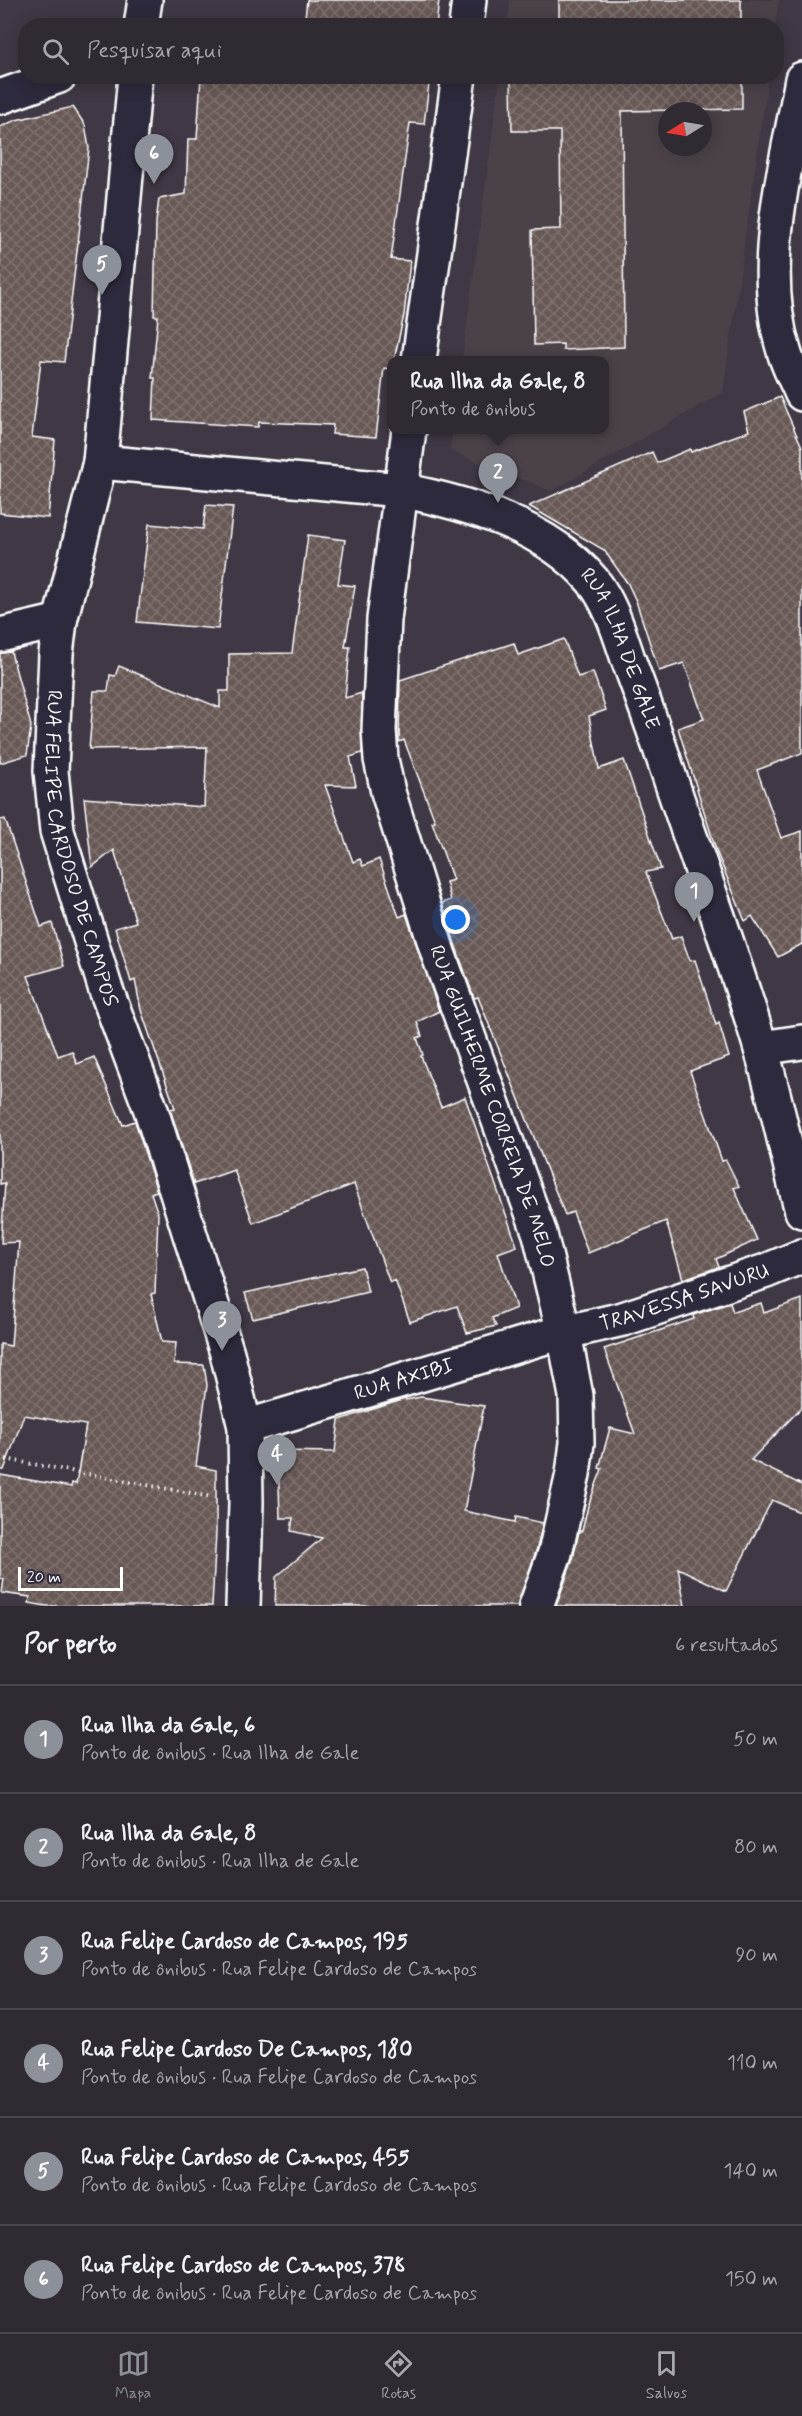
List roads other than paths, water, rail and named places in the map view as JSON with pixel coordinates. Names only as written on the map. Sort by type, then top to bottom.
[{"type":"street","points":[[142,18],[145,0]]},
{"type":"street","points":[[467,18],[469,0]]},
{"type":"street","points":[[802,79],[778,213],[774,273],[778,327],[784,353],[802,394]]},
{"type":"street","points":[[0,97],[37,84]]},
{"type":"street","name":"RUA FELIPE CARDOSO DE CAMPOS","points":[[134,84],[100,462],[60,621],[56,654],[51,771],[57,831],[105,987],[151,1110],[227,1353],[245,1427],[246,1503],[243,1606]]},
{"type":"street","points":[[419,356],[458,84]]},
{"type":"street","name":"RUA GUILHERME CORREIA DE MELO","points":[[408,434],[384,619],[379,730],[381,759],[388,792],[438,953],[540,1234],[564,1333],[576,1396],[577,1443],[573,1474],[555,1553],[536,1606]]},
{"type":"street","name":"RUA ILHA DE GALE","points":[[100,462],[400,490],[441,498],[486,511],[544,541],[575,563],[592,581],[608,602],[656,735],[761,1048],[802,1211]]},
{"type":"street","points":[[0,635],[60,621]]},
{"type":"street","points":[[761,1048],[802,1042]]},
{"type":"street","name":"TRAVESSA SAVURU","points":[[564,1333],[623,1319],[766,1271],[802,1256]]},
{"type":"street","name":"RUA AXIBI","points":[[245,1427],[564,1333]]},
{"type":"place","name":"Rua Felipe Cardoso de Campos, 378","points":[[154,184]]},
{"type":"place","name":"Rua Felipe Cardoso de Campos, 455","points":[[102,295]]},
{"type":"place","name":"Rua Ilha da Gale, 8","points":[[498,503]]},
{"type":"place","name":"Rua Ilha da Gale, 6","points":[[694,922]]},
{"type":"place","name":"Rua Felipe Cardoso de Campos, 195","points":[[222,1351]]},
{"type":"place","name":"Rua Felipe Cardoso De Campos, 180","points":[[277,1485]]}]
